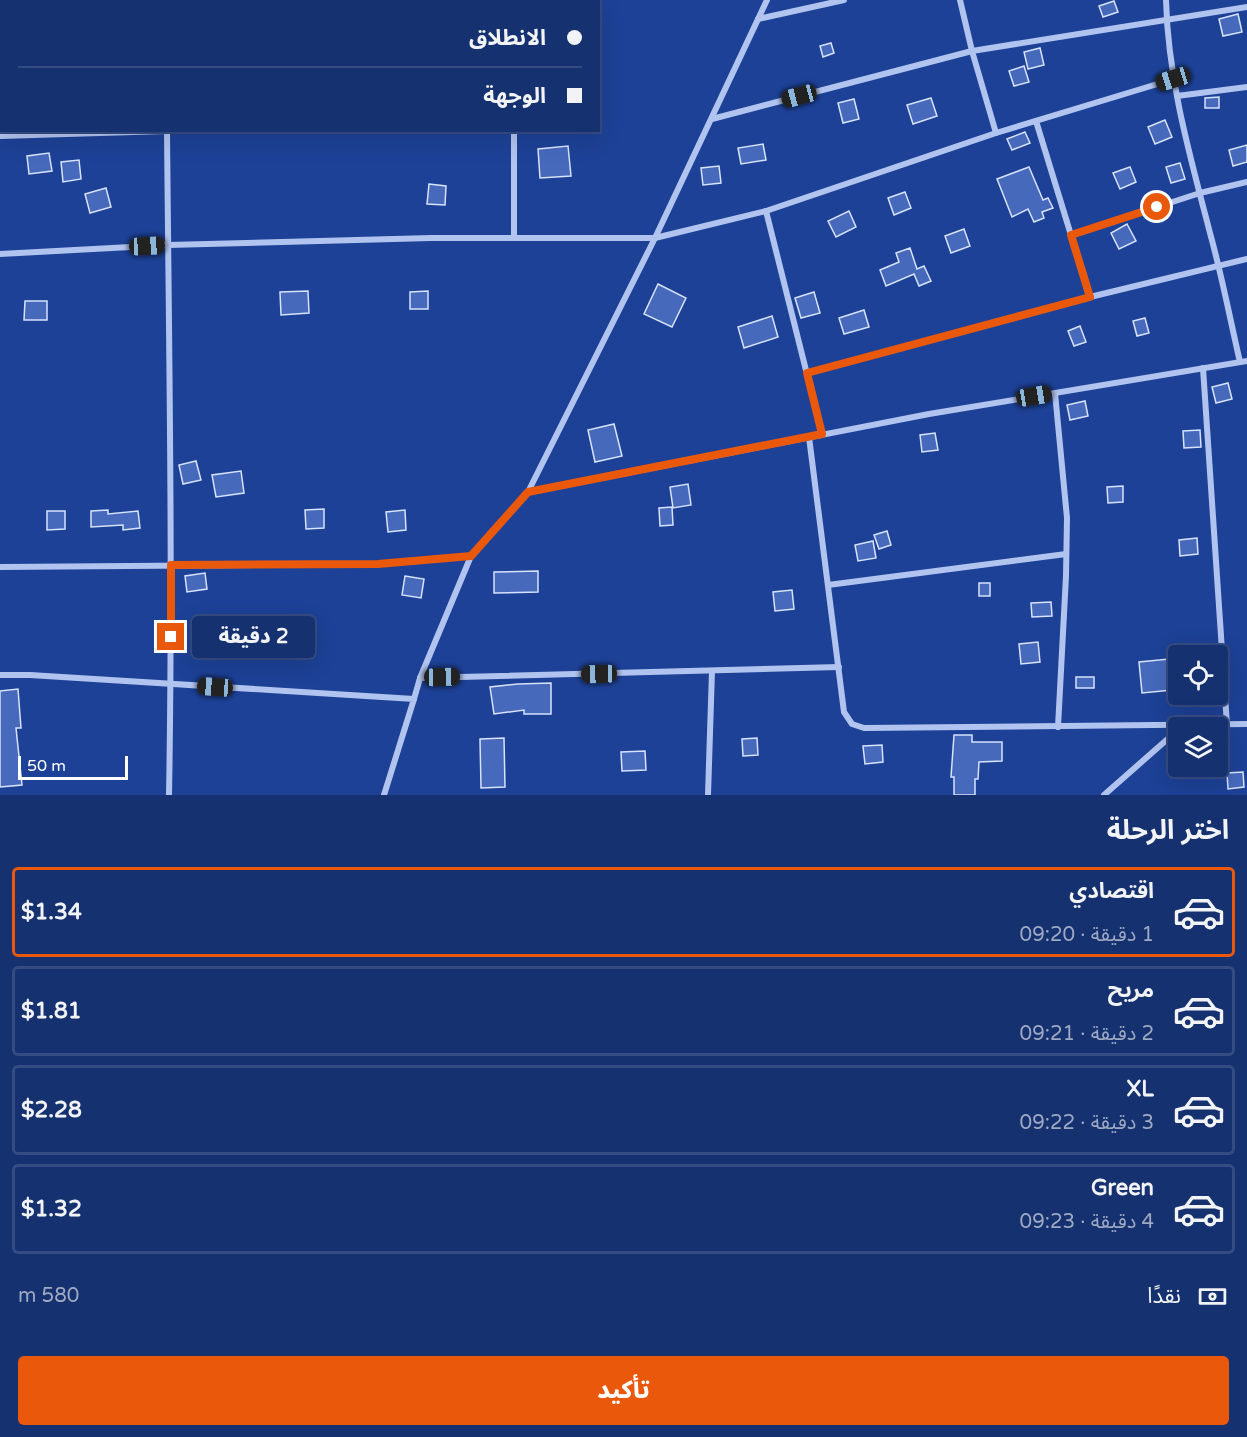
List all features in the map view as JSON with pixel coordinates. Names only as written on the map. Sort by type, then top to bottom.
[{"type":"street","points":[[384,795],[420,678],[471,556],[528,492],[655,238],[767,0]]},
{"type":"street","points":[[758,19],[844,0]]},
{"type":"street","points":[[960,0],[996,133]]},
{"type":"street","points":[[528,492],[929,414],[1243,362],[1173,79],[1166,0]]},
{"type":"street","points":[[712,119],[972,51],[1247,7]]},
{"type":"street","points":[[0,254],[168,245],[514,238],[655,238],[766,211],[996,133],[1173,79]]},
{"type":"street","points":[[1177,96],[1247,87]]},
{"type":"street","points":[[1036,121],[1090,297]]},
{"type":"street","points":[[0,136],[134,132]]},
{"type":"street","points":[[168,132],[171,565],[169,795]]},
{"type":"street","points":[[514,132],[514,238]]},
{"type":"street","points":[[1071,235],[1200,193],[1247,182]]},
{"type":"street","points":[[766,211],[822,434]]},
{"type":"street","points":[[807,373],[1090,297],[1247,259]]},
{"type":"street","points":[[1203,368],[1226,717]]},
{"type":"street","points":[[1054,393],[1067,518],[1058,727]]},
{"type":"street","points":[[809,437],[844,712],[852,724],[864,728],[1168,727]]},
{"type":"street","points":[[828,585],[1066,554]]},
{"type":"street","points":[[0,567],[378,564],[471,556]]},
{"type":"street","points":[[420,678],[838,667]]},
{"type":"street","points":[[708,795],[712,671]]},
{"type":"street","points":[[0,675],[414,699]]},
{"type":"street","points":[[1228,725],[1247,724]]},
{"type":"street","points":[[1104,795],[1168,738]]},
{"type":"building","points":[[1114,1],[1118,12],[1103,17],[1099,6]]},
{"type":"building","points":[[1238,14],[1242,32],[1223,36],[1219,19]]},
{"type":"building","points":[[831,43],[834,53],[823,57],[820,46]]},
{"type":"building","points":[[1040,48],[1044,65],[1028,69],[1024,52]]},
{"type":"building","points":[[1024,66],[1029,82],[1014,86],[1009,71]]},
{"type":"building","points":[[1219,97],[1219,108],[1205,108],[1205,98]]},
{"type":"building","points":[[931,98],[937,116],[913,124],[907,105]]},
{"type":"building","points":[[854,99],[859,119],[843,123],[838,103]]},
{"type":"building","points":[[1165,120],[1172,137],[1155,144],[1148,127]]},
{"type":"building","points":[[1025,132],[1030,143],[1012,150],[1007,139]]},
{"type":"building","points":[[763,144],[766,160],[741,164],[738,148]]},
{"type":"building","points":[[1247,145],[1247,162],[1233,166],[1229,150]]},
{"type":"building","points":[[568,146],[571,176],[540,178],[538,149]]},
{"type":"building","points":[[49,153],[52,171],[29,174],[27,156]]},
{"type":"building","points":[[79,160],[81,179],[63,182],[61,162]]},
{"type":"building","points":[[1180,163],[1185,179],[1171,183],[1166,167]]},
{"type":"building","points":[[719,166],[721,183],[703,185],[701,168]]},
{"type":"building","points":[[1029,167],[1043,200],[1048,198],[1053,208],[1042,212],[1044,218],[1034,222],[1028,209],[1012,217],[997,179]]},
{"type":"building","points":[[1130,167],[1136,182],[1120,189],[1113,173]]},
{"type":"building","points":[[429,184],[446,186],[445,205],[427,204]]},
{"type":"building","points":[[106,188],[111,207],[90,213],[85,194]]},
{"type":"building","points":[[905,192],[911,208],[894,215],[888,198]]},
{"type":"building","points":[[849,211],[856,227],[836,237],[828,221]]},
{"type":"building","points":[[1127,224],[1136,241],[1119,249],[1111,233]]},
{"type":"building","points":[[964,229],[970,246],[951,253],[945,236]]},
{"type":"building","points":[[910,248],[917,269],[924,266],[931,281],[919,286],[914,274],[886,286],[880,270],[899,262],[896,253]]},
{"type":"building","points":[[658,284],[686,298],[672,327],[644,314]]},
{"type":"building","points":[[308,291],[309,313],[281,315],[280,292]]},
{"type":"building","points":[[428,291],[428,309],[410,309],[410,292]]},
{"type":"building","points":[[814,292],[820,313],[801,318],[795,298]]},
{"type":"building","points":[[25,301],[47,301],[47,320],[24,320]]},
{"type":"building","points":[[864,310],[869,327],[844,334],[839,318]]},
{"type":"building","points":[[772,316],[778,337],[744,348],[738,327]]},
{"type":"building","points":[[1145,318],[1149,333],[1137,336],[1133,321]]},
{"type":"building","points":[[1080,326],[1086,342],[1074,346],[1068,331]]},
{"type":"building","points":[[1228,383],[1232,399],[1216,403],[1212,387]]},
{"type":"building","points":[[1085,401],[1088,416],[1070,420],[1067,405]]},
{"type":"building","points":[[614,424],[622,456],[595,462],[588,430]]},
{"type":"building","points":[[1200,430],[1201,447],[1184,448],[1183,431]]},
{"type":"building","points":[[935,433],[938,450],[922,452],[920,435]]},
{"type":"building","points":[[196,461],[201,480],[183,484],[179,465]]},
{"type":"building","points":[[241,471],[244,493],[216,497],[212,475]]},
{"type":"building","points":[[688,484],[691,505],[673,508],[670,487]]},
{"type":"building","points":[[1123,486],[1123,502],[1108,503],[1107,487]]},
{"type":"building","points":[[672,507],[673,525],[660,526],[659,508]]},
{"type":"building","points":[[324,509],[324,528],[306,529],[305,510]]},
{"type":"building","points":[[108,510],[108,514],[138,511],[140,528],[123,530],[123,525],[91,527],[91,511]]},
{"type":"building","points":[[405,510],[406,530],[388,532],[386,512]]},
{"type":"building","points":[[47,511],[65,511],[65,529],[47,530]]},
{"type":"building","points":[[887,531],[891,545],[879,549],[874,535]]},
{"type":"building","points":[[1197,538],[1198,554],[1180,556],[1179,540]]},
{"type":"building","points":[[873,541],[876,558],[858,561],[855,545]]},
{"type":"building","points":[[538,571],[538,592],[494,593],[494,572]]},
{"type":"building","points":[[205,573],[207,589],[187,592],[185,576]]},
{"type":"building","points":[[405,576],[424,579],[421,598],[402,595]]},
{"type":"building","points":[[979,583],[990,583],[990,596],[979,596]]},
{"type":"building","points":[[792,590],[794,609],[775,611],[773,592]]},
{"type":"building","points":[[1051,602],[1052,616],[1032,617],[1031,603]]},
{"type":"building","points":[[191,633],[209,633],[209,651],[191,651]]},
{"type":"building","points":[[1038,642],[1040,662],[1021,664],[1019,644]]},
{"type":"building","points":[[1168,659],[1168,690],[1142,693],[1139,662]]},
{"type":"building","points":[[1076,677],[1094,677],[1094,688],[1076,688]]},
{"type":"building","points":[[551,683],[551,714],[524,714],[524,710],[494,714],[490,687]]},
{"type":"building","points":[[18,689],[21,728],[16,728],[22,785],[0,787],[0,691]]},
{"type":"building","points":[[954,735],[972,735],[972,742],[1002,742],[1002,761],[979,762],[978,779],[975,779],[975,795],[954,795],[954,777],[951,777]]},
{"type":"building","points":[[504,738],[505,787],[481,788],[480,739]]},
{"type":"building","points":[[757,738],[758,755],[743,756],[742,739]]},
{"type":"building","points":[[882,745],[883,762],[865,764],[863,746]]},
{"type":"building","points":[[645,751],[646,770],[622,771],[621,752]]},
{"type":"building","points":[[1243,772],[1244,787],[1228,789],[1228,773]]},
{"type":"route","points":[[171,637],[171,565],[378,564],[471,556],[528,492],[822,434],[807,373],[1090,297],[1071,235],[1157,207]]}]
